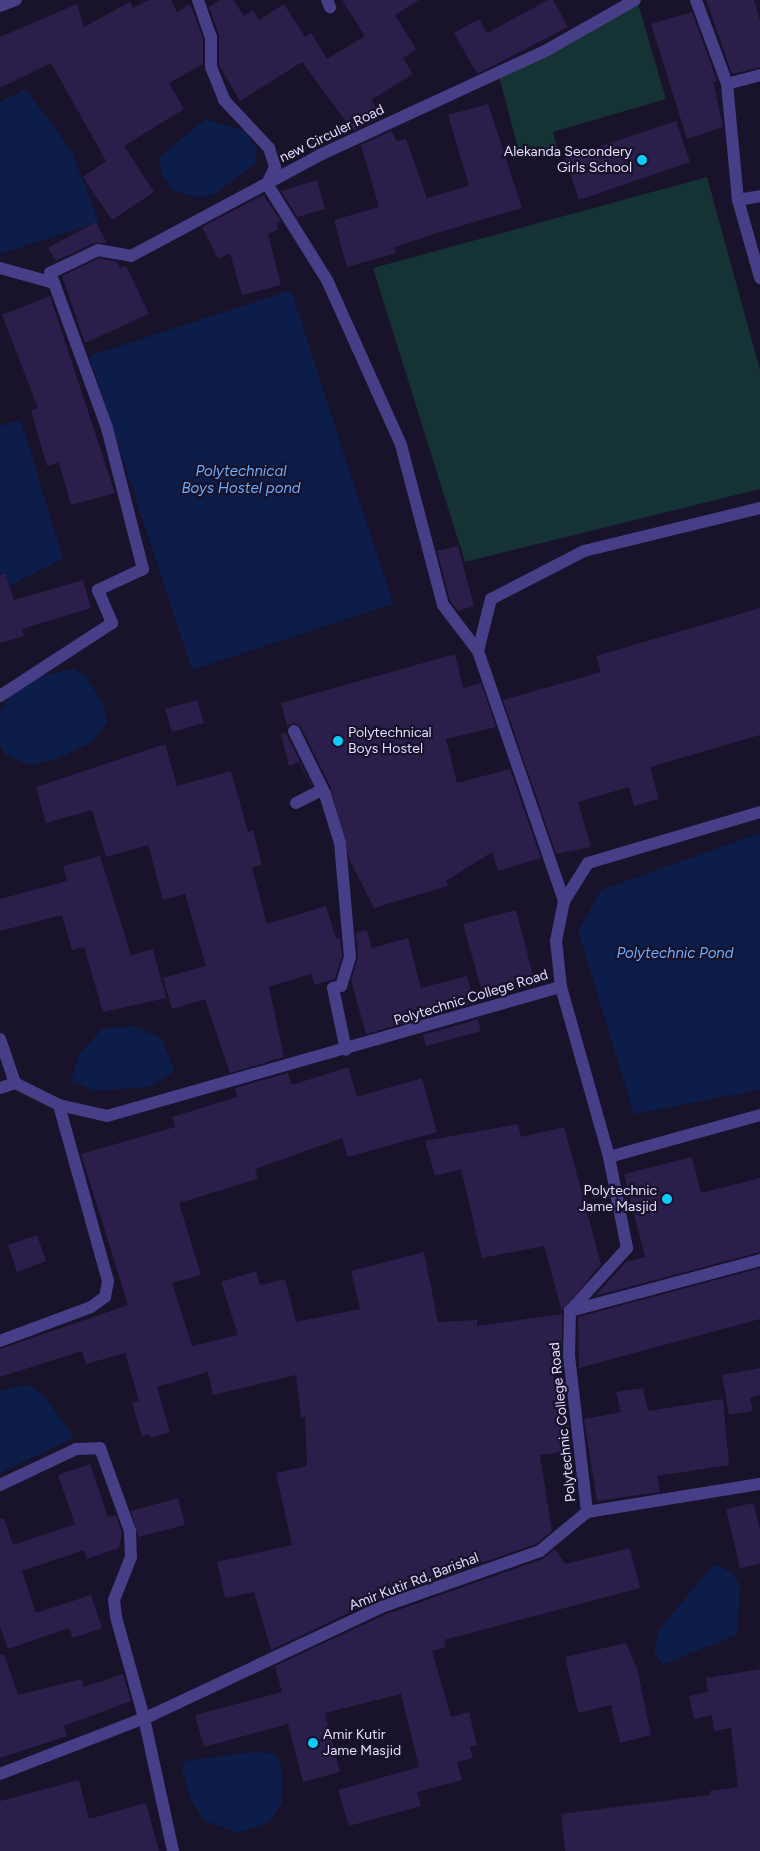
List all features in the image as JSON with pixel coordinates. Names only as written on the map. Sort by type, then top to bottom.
[{"type":"street","points":[[0,6],[16,0]]},
{"type":"street","points":[[198,0],[211,37],[211,67],[224,100],[269,148],[275,167],[267,184],[327,280],[401,444],[443,605],[478,651],[564,901]]},
{"type":"street","name":"new Circuler Road","points":[[54,283],[50,273],[98,250],[131,256],[267,184],[547,50],[636,0]]},
{"type":"street","points":[[696,0],[727,84],[738,200],[760,278]]},
{"type":"street","points":[[727,84],[760,75]]},
{"type":"street","points":[[738,200],[760,196]]},
{"type":"street","points":[[0,268],[54,283],[107,428],[143,569],[98,590],[112,623],[0,696]]},
{"type":"street","points":[[478,651],[491,598],[584,551],[760,508]]},
{"type":"street","points":[[294,731],[323,789],[340,843],[347,905],[350,958],[340,986],[333,988],[346,1050]]},
{"type":"street","points":[[296,802],[323,789]]},
{"type":"street","points":[[561,987],[556,941],[564,901],[588,863],[760,812]]},
{"type":"street","name":"Polytechnic College Road","points":[[15,1083],[59,1105],[108,1116],[346,1050],[561,987],[609,1157],[627,1248],[570,1311],[570,1356],[587,1512]]},
{"type":"street","points":[[0,1040],[15,1083],[0,1088]]},
{"type":"street","points":[[0,1340],[92,1307],[104,1297],[108,1281],[59,1105]]},
{"type":"street","points":[[609,1157],[760,1115]]},
{"type":"street","points":[[570,1311],[760,1260]]},
{"type":"street","points":[[0,1485],[76,1449],[100,1448],[130,1531],[131,1557],[114,1600],[144,1718],[173,1851]]},
{"type":"street","points":[[587,1512],[760,1485]]},
{"type":"street","name":"Amir Kutir Rd, Barishal","points":[[0,1774],[144,1718],[380,1607],[540,1551],[587,1512]]},
{"type":"green space","points":[[638,4],[666,99],[553,132],[557,147],[520,156],[499,76]]},
{"type":"green space","points":[[707,177],[760,370],[760,489],[465,562],[373,268]]},
{"type":"water","points":[[26,89],[71,150],[99,222],[0,254],[0,102]]},
{"type":"water","points":[[205,119],[245,131],[257,149],[255,164],[215,194],[199,198],[173,191],[161,174],[160,157]]},
{"type":"water","name":"Polytechnical Boys Hostel pond","points":[[291,290],[393,604],[192,670],[89,356]]},
{"type":"water","points":[[21,420],[63,559],[9,586],[0,572],[0,426]]},
{"type":"water","points":[[74,669],[85,675],[103,703],[107,722],[91,743],[55,760],[28,765],[5,754],[0,745],[0,712],[10,696],[36,677]]},
{"type":"water","name":"Polytechnic Pond","points":[[760,833],[760,1090],[634,1114],[578,931],[601,890]]},
{"type":"water","points":[[133,1026],[161,1038],[175,1071],[149,1087],[95,1091],[71,1081],[79,1054],[102,1029]]},
{"type":"water","points":[[30,1385],[47,1399],[74,1438],[0,1473],[0,1390]]},
{"type":"water","points":[[714,1564],[733,1573],[740,1586],[737,1635],[663,1664],[654,1652],[659,1630]]},
{"type":"water","points":[[259,1751],[276,1755],[282,1768],[282,1803],[270,1822],[237,1833],[203,1820],[190,1797],[182,1770],[185,1761]]},
{"type":"building","points":[[149,0],[171,0],[177,12],[190,4],[203,38],[203,64],[169,83],[184,109],[124,146],[154,192],[112,220],[83,177],[106,161],[51,63],[0,88],[0,37],[77,4],[84,27],[130,2],[133,8]]},
{"type":"building","points":[[220,0],[233,0],[244,16],[253,10],[259,20],[284,4],[305,37],[311,33],[327,59],[365,36],[342,0],[419,0],[395,15],[416,49],[403,58],[413,74],[371,100],[382,117],[353,131],[302,62],[240,101],[219,65],[219,35],[209,7]]},
{"type":"building","points":[[548,0],[553,0],[568,27],[477,74],[454,33],[479,19],[487,33]]},
{"type":"building","points":[[706,0],[754,0],[760,20],[760,67],[732,74]]},
{"type":"building","points":[[692,12],[717,81],[713,82],[723,127],[687,139],[651,24]]},
{"type":"building","points":[[488,104],[522,208],[395,247],[396,253],[347,267],[334,220],[379,207],[361,145],[391,131],[397,141],[406,139],[427,198],[469,186],[448,115]]},
{"type":"building","points":[[676,121],[690,162],[579,200],[565,158]]},
{"type":"building","points":[[317,180],[325,209],[297,217],[281,191]]},
{"type":"building","points":[[263,195],[281,221],[276,223],[279,229],[268,234],[281,285],[242,295],[230,253],[218,259],[202,227]]},
{"type":"building","points":[[96,222],[107,243],[94,243],[56,261],[48,248]]},
{"type":"building","points":[[99,258],[117,262],[120,268],[126,266],[149,314],[85,343],[62,276]]},
{"type":"building","points":[[50,296],[115,493],[71,505],[59,462],[47,466],[31,410],[38,408],[2,315]]},
{"type":"building","points":[[458,546],[474,606],[458,611],[450,601],[437,551]]},
{"type":"building","points":[[5,574],[14,600],[83,580],[91,608],[22,629],[24,636],[0,643],[0,575]]},
{"type":"building","points":[[760,608],[760,735],[650,767],[659,799],[634,806],[629,787],[578,802],[591,847],[556,854],[503,700],[601,672],[596,656]]},
{"type":"building","points":[[455,654],[463,688],[481,683],[496,727],[446,739],[457,783],[510,769],[541,858],[498,871],[492,852],[446,881],[448,886],[374,908],[350,861],[330,786],[301,727],[294,723],[287,726],[281,703]]},
{"type":"building","points":[[197,700],[204,723],[172,732],[165,709]]},
{"type":"building","points":[[286,733],[312,786],[299,762],[289,766],[281,734]]},
{"type":"building","points":[[165,744],[177,786],[231,771],[248,832],[253,830],[262,865],[252,868],[267,924],[326,906],[336,939],[340,938],[342,956],[335,979],[315,985],[311,974],[269,987],[284,1057],[230,1073],[205,999],[172,1009],[163,978],[206,966],[185,894],[163,900],[148,845],[106,857],[92,810],[46,823],[36,787]]},
{"type":"building","points":[[100,856],[131,955],[153,949],[166,998],[103,1012],[84,947],[72,950],[62,915],[0,931],[0,899],[67,881],[63,866]]},
{"type":"building","points":[[516,910],[533,975],[482,992],[463,924]]},
{"type":"building","points":[[367,930],[372,948],[408,938],[421,988],[467,976],[474,1003],[366,1034],[351,980],[358,957],[356,933]]},
{"type":"building","points":[[478,1019],[481,1031],[426,1046],[423,1035]]},
{"type":"building","points":[[348,1067],[357,1097],[422,1078],[437,1132],[348,1157],[342,1138],[255,1169],[258,1179],[179,1203],[201,1275],[172,1283],[192,1346],[238,1335],[221,1282],[256,1271],[260,1285],[285,1279],[296,1322],[360,1309],[351,1271],[424,1252],[438,1322],[477,1320],[477,1326],[562,1314],[562,1370],[553,1375],[564,1422],[568,1421],[572,1451],[540,1455],[552,1531],[536,1544],[378,1599],[271,1650],[254,1592],[225,1598],[217,1562],[292,1545],[276,1473],[307,1466],[305,1417],[301,1418],[296,1375],[213,1395],[208,1372],[157,1387],[170,1432],[151,1438],[150,1434],[142,1436],[132,1403],[139,1401],[125,1353],[86,1364],[82,1351],[0,1377],[0,1349],[128,1305],[81,1154],[175,1127],[172,1117],[237,1097],[235,1088],[288,1073],[292,1085]]},
{"type":"building","points":[[518,1124],[521,1137],[564,1127],[601,1264],[562,1311],[544,1246],[482,1258],[461,1169],[435,1176],[425,1141]]},
{"type":"building","points":[[692,1157],[701,1193],[760,1178],[760,1252],[595,1296],[626,1262],[645,1257],[624,1174]]},
{"type":"building","points":[[37,1235],[46,1261],[17,1272],[8,1245]]},
{"type":"building","points":[[760,1268],[760,1319],[579,1368],[578,1317]]},
{"type":"building","points":[[760,1368],[760,1395],[750,1398],[753,1411],[729,1415],[722,1375]]},
{"type":"building","points":[[643,1388],[648,1411],[723,1399],[729,1465],[657,1476],[660,1492],[597,1501],[584,1419],[621,1412],[616,1392]]},
{"type":"building","points":[[90,1464],[108,1517],[116,1515],[122,1533],[119,1548],[87,1559],[84,1550],[22,1571],[36,1613],[91,1595],[102,1628],[73,1638],[69,1628],[8,1649],[0,1626],[0,1519],[4,1518],[13,1545],[75,1524],[58,1475]]},
{"type":"building","points":[[178,1498],[185,1525],[138,1537],[131,1511]]},
{"type":"building","points":[[753,1503],[760,1530],[760,1564],[740,1568],[726,1509]]},
{"type":"building","points":[[630,1548],[640,1588],[444,1640],[446,1647],[432,1651],[451,1717],[469,1712],[477,1745],[470,1747],[473,1758],[457,1762],[462,1780],[417,1792],[421,1806],[349,1826],[338,1790],[419,1767],[401,1694],[325,1713],[340,1772],[303,1782],[288,1724],[204,1747],[195,1715],[282,1692],[275,1666],[384,1615],[543,1559],[555,1549],[565,1564]]},
{"type":"building","points":[[626,1643],[637,1668],[651,1735],[620,1743],[611,1705],[578,1713],[565,1657]]},
{"type":"building","points":[[4,1654],[18,1695],[82,1679],[84,1687],[123,1674],[131,1701],[64,1726],[67,1736],[0,1758],[0,1655]]},
{"type":"building","points":[[760,1669],[760,1851],[565,1851],[561,1814],[710,1795],[710,1791],[738,1787],[731,1728],[714,1731],[712,1715],[694,1719],[689,1696],[708,1692],[706,1678]]},
{"type":"building","points":[[79,1780],[89,1819],[146,1803],[159,1851],[0,1851],[0,1801]]},
{"type":"place","name":"Alekanda Secondery Girls School","points":[[642,160]]},
{"type":"place","name":"Polytechnical Boys Hostel","points":[[338,741]]},
{"type":"place","name":"Polytechnic Jame Masjid","points":[[667,1199]]},
{"type":"place","name":"Amir Kutir Jame Masjid","points":[[313,1743]]}]
